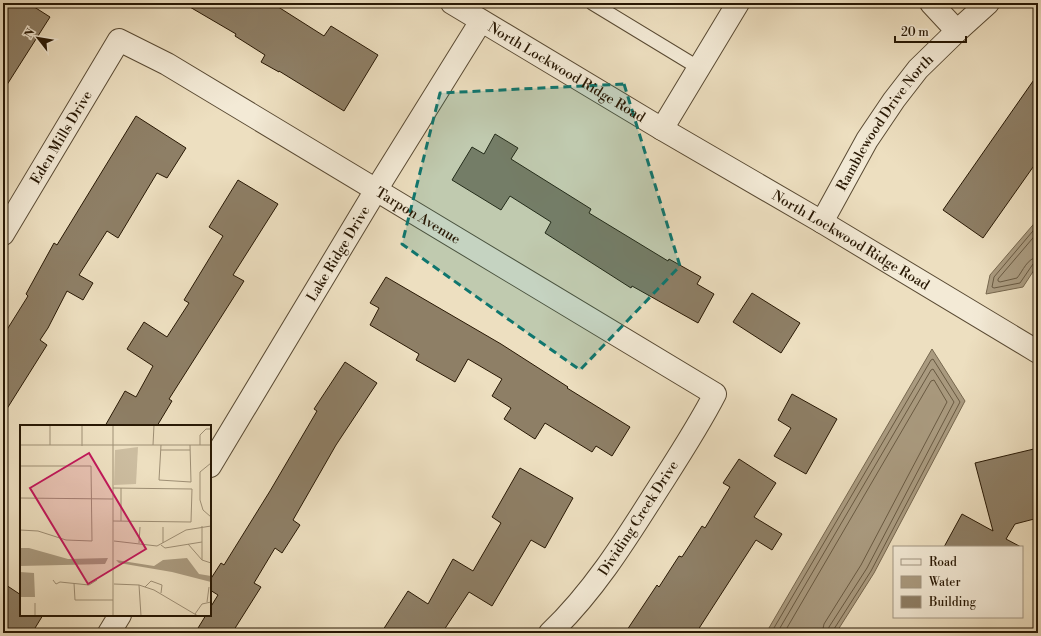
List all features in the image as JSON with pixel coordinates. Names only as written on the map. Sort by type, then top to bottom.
[{"type":"street","name":"North Lockwood Ridge Road","points":[[452,3],[1038,352]]},
{"type":"street","name":"North Lockwood Ridge Road","points":[[662,129],[738,3]]},
{"type":"street","points":[[931,3],[957,31]]},
{"type":"street","name":"Ramblewood Drive North","points":[[822,222],[867,140],[894,100],[918,69],[988,3]]},
{"type":"street","name":"Lake Ridge Drive","points":[[211,464],[376,190],[481,21]]},
{"type":"street","name":"Tarpon Avenue","points":[[120,40],[167,64],[715,394]]},
{"type":"street","name":"Eden Mills Drive","points":[[3,234],[120,40]]},
{"type":"street","name":"Dividing Creek Drive","points":[[550,633],[586,594],[617,553],[700,423],[715,394]]},
{"type":"street","points":[[109,633],[119,616]]},
{"type":"lane","points":[[592,3],[699,68]]},
{"type":"highlighted area","points":[[624,84],[680,266],[580,370],[402,244],[440,93]]},
{"type":"water","points":[[1038,219],[1038,264],[1023,287],[986,294],[990,275]]},
{"type":"water","points":[[932,349],[965,401],[874,573],[836,633],[766,633]]},
{"type":"building","points":[[3,3],[28,3],[50,17],[3,91]]},
{"type":"building","points":[[183,3],[272,3],[324,36],[331,26],[378,55],[344,111],[279,71],[261,62],[265,55],[235,36],[236,34]]},
{"type":"building","points":[[1038,74],[1038,160],[983,238],[943,210]]},
{"type":"building","points":[[136,116],[186,148],[167,178],[157,173],[118,238],[107,231],[79,275],[93,283],[83,300],[67,291],[48,328],[40,340],[47,345],[3,415],[3,336],[28,296],[26,294],[54,243],[57,245]]},
{"type":"building","points":[[495,134],[518,148],[511,159],[591,209],[589,213],[668,261],[669,259],[701,277],[697,284],[714,294],[698,323],[632,286],[631,288],[545,233],[551,222],[510,196],[501,210],[452,180],[472,147],[484,154]]},
{"type":"building","points":[[238,180],[278,204],[233,275],[244,281],[169,399],[172,401],[158,425],[106,425],[125,391],[136,397],[153,366],[127,349],[144,322],[167,337],[189,303],[184,300],[223,236],[209,227]]},
{"type":"building","points":[[386,277],[501,344],[568,387],[567,388],[630,427],[612,456],[596,446],[592,452],[545,423],[535,439],[504,419],[511,408],[492,396],[502,379],[468,359],[455,382],[416,360],[419,354],[370,325],[379,308],[370,303]]},
{"type":"building","points":[[752,293],[800,323],[781,353],[733,322]]},
{"type":"building","points":[[345,362],[377,383],[336,445],[293,520],[300,525],[282,553],[275,548],[254,583],[261,587],[232,633],[195,633],[205,616],[211,616],[211,606],[218,595],[211,591],[211,578],[221,563],[224,565],[270,491],[317,411],[314,409]]},
{"type":"building","points":[[792,394],[837,419],[806,474],[774,456],[791,428],[778,420]]},
{"type":"building","points":[[1038,448],[1038,518],[1015,524],[1006,539],[1019,546],[945,546],[962,514],[993,531],[975,463]]},
{"type":"building","points":[[739,459],[776,483],[754,517],[782,534],[772,550],[756,540],[696,633],[625,633],[657,585],[659,587],[679,556],[682,557],[702,526],[705,528],[730,487],[723,483]]},
{"type":"building","points":[[520,468],[573,498],[545,548],[531,540],[492,606],[469,592],[442,633],[381,633],[408,591],[428,604],[453,559],[473,571],[501,523],[492,517]]},
{"type":"building","points":[[3,583],[20,594],[20,616],[42,616],[32,633],[3,633]]}]
